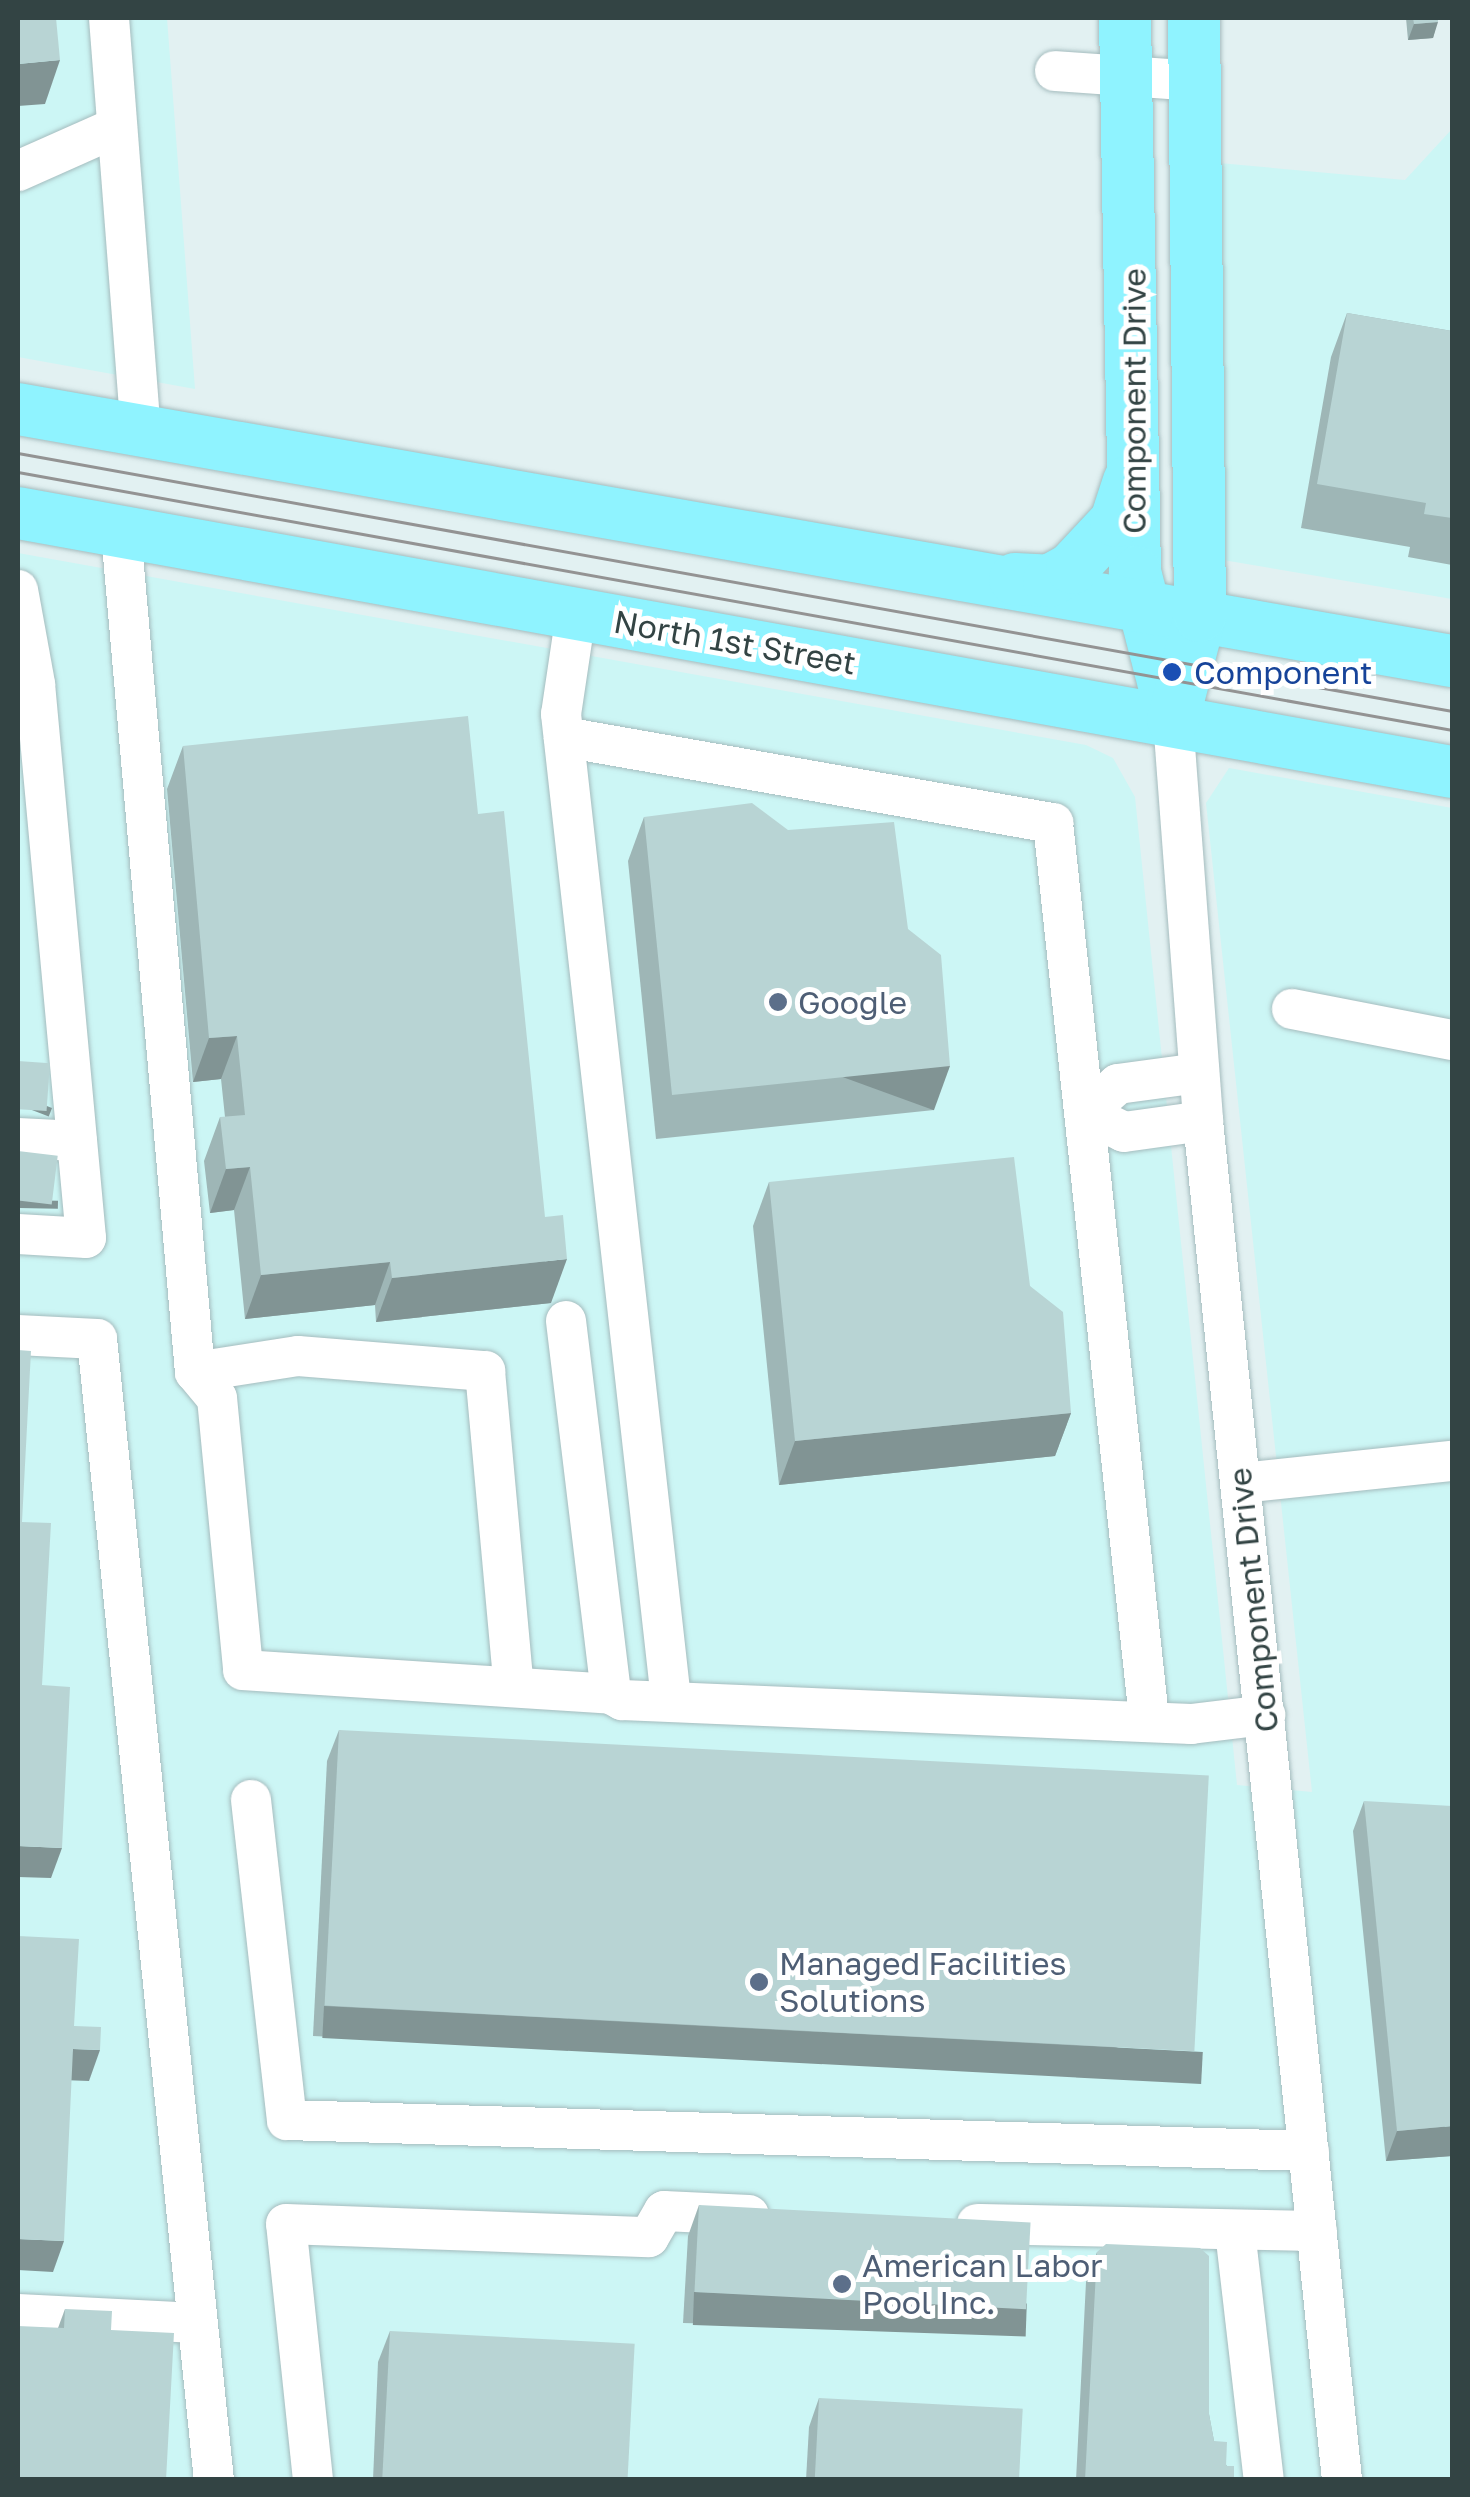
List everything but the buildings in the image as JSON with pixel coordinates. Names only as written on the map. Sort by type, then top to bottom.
[{"type":"main road","name":"Component Drive","points":[[1125,18],[1139,606],[1174,720]]},
{"type":"main road","name":"Component Drive","points":[[1174,720],[1200,616],[1199,80],[1194,18]]},
{"type":"main road","points":[[18,409],[1452,661]]},
{"type":"main road","points":[[975,578],[1049,581],[1072,568],[1116,521],[1133,470]]},
{"type":"main road","name":"North 1st Street","points":[[18,514],[1452,772]]},
{"type":"street","points":[[109,18],[140,432]]},
{"type":"street","points":[[1055,71],[1199,80]]},
{"type":"street","points":[[18,172],[117,127]]},
{"type":"street","points":[[121,533],[194,1372],[217,1398],[243,1670],[671,1699],[1148,1718],[1265,1716]]},
{"type":"street","points":[[18,590],[86,1238],[18,1234]]},
{"type":"street","points":[[576,614],[564,737],[671,1699]]},
{"type":"street","name":"Component Drive","points":[[1174,720],[1203,1121],[1342,2480]]},
{"type":"street","points":[[564,737],[1053,823],[1148,1718]]},
{"type":"street","points":[[1292,1009],[1452,1040]]},
{"type":"street","points":[[1085,1113],[1118,1084],[1199,1073]]},
{"type":"street","points":[[1085,1113],[1124,1132],[1203,1121]]},
{"type":"street","points":[[18,1138],[77,1141]]},
{"type":"street","points":[[566,1321],[611,1694]]},
{"type":"street","points":[[18,1335],[98,1339],[214,2480]]},
{"type":"street","points":[[194,1372],[298,1356],[485,1371],[514,1687]]},
{"type":"street","points":[[1242,1484],[1452,1461]]},
{"type":"street","points":[[251,1800],[287,2120],[1308,2151]]},
{"type":"street","points":[[313,2480],[286,2224],[648,2237],[664,2210],[798,2217]]},
{"type":"street","points":[[938,2223],[1316,2231]]},
{"type":"street","points":[[1235,2232],[1264,2480]]},
{"type":"street","points":[[18,2314],[197,2323]]},
{"type":"shaded area","points":[[18,18],[167,18],[195,389],[18,357]]},
{"type":"shaded area","points":[[1452,129],[1452,599],[1223,560],[1219,163],[1405,180]]},
{"type":"shaded area","points":[[18,553],[1086,745],[1113,758],[1135,797],[1237,1785],[1312,1792],[1206,803],[1229,768],[1452,808],[1452,2479],[18,2479]]},
{"type":"tram line","points":[[18,453],[1452,711]]},
{"type":"tram line","points":[[18,472],[1452,730]]},
{"type":"place","name":"Component","points":[[1172,672]]},
{"type":"place","name":"Google","points":[[778,1002]]},
{"type":"place","name":"Managed Facilities Solutions","points":[[759,1982]]},
{"type":"place","name":"American Labor Pool Inc.","points":[[842,2284]]}]
